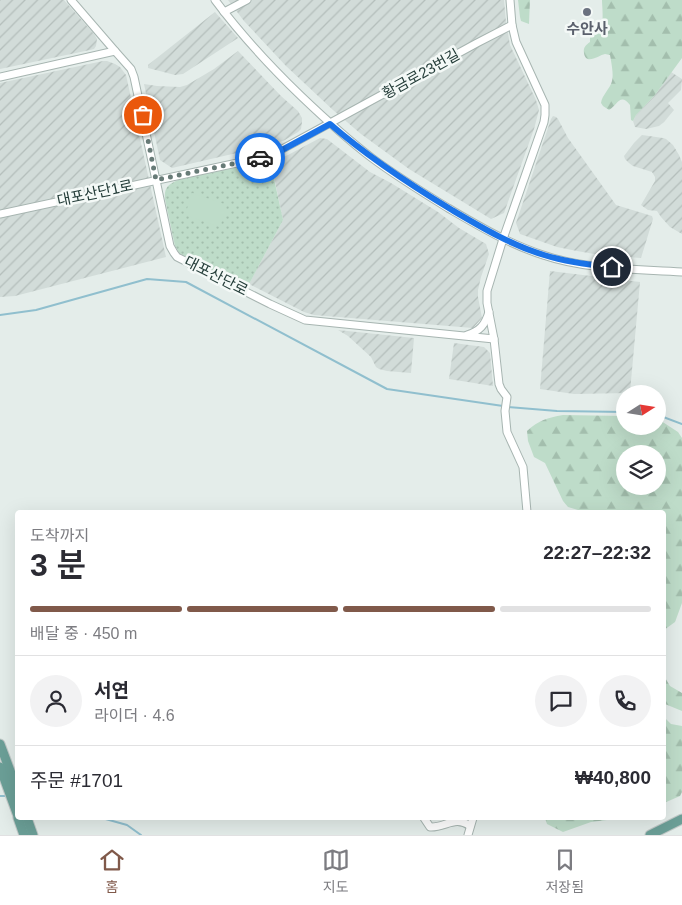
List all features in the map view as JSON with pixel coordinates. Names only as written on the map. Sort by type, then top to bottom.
[{"type":"main road","points":[[0,744],[4,770],[15,807]]},
{"type":"main road","points":[[4,770],[15,787]]},
{"type":"main road","points":[[650,835],[682,819]]},
{"type":"main road","points":[[19,820],[24,835]]},
{"type":"main road","points":[[27,820],[33,835]]},
{"type":"street","name":"대포산단로","points":[[71,0],[133,72],[172,250],[178,256],[206,272],[305,320],[494,339]]},
{"type":"street","points":[[215,0],[270,66],[330,124],[396,175],[472,222],[503,239],[544,255],[576,263],[682,272]]},
{"type":"street","points":[[224,12],[247,0]]},
{"type":"street","points":[[510,0],[514,36],[542,97],[545,105],[545,115],[503,239],[487,291],[487,303],[494,339],[498,384],[507,399],[505,411],[507,432],[523,467],[527,510]]},
{"type":"street","name":"황금로23번길","points":[[330,124],[512,25]]},
{"type":"street","points":[[0,77],[115,51]]},
{"type":"street","name":"대포산단1로","points":[[0,214],[270,155],[330,124]]},
{"type":"street","points":[[465,336],[482,327],[489,311]]},
{"type":"street","points":[[425,820],[430,827],[458,821],[470,826]]},
{"type":"street","points":[[468,835],[472,820]]},
{"type":"shaded area","points":[[0,0],[64,0],[94,34],[97,39],[96,46],[90,50],[0,69]]},
{"type":"shaded area","points":[[228,0],[504,0],[510,45],[539,110],[504,213],[491,219],[409,169],[361,134],[286,66],[244,21]]},
{"type":"shaded area","points":[[215,12],[238,38],[183,74],[175,75],[148,68],[148,65]]},
{"type":"shaded area","points":[[238,51],[298,111],[302,118],[301,129],[285,140],[271,145],[172,168],[160,160],[144,84],[180,87],[187,85],[214,69]]},
{"type":"shaded area","points":[[103,61],[120,67],[126,75],[166,257],[15,296],[0,297],[0,83]]},
{"type":"shaded area","points":[[671,72],[682,79],[681,90],[668,103],[674,110],[659,126],[646,129],[635,127],[633,121],[636,115],[655,95]]},
{"type":"shaded area","points":[[553,116],[558,119],[568,138],[616,205],[652,216],[653,219],[641,258],[577,251],[557,247],[520,234],[516,223]]},
{"type":"shaded area","points":[[642,135],[666,139],[673,145],[682,162],[682,234],[670,227],[657,211],[648,210],[641,205],[655,181],[655,177],[652,172],[633,166],[624,156]]},
{"type":"shaded area","points":[[320,138],[327,139],[370,172],[438,212],[459,228],[486,244],[489,254],[478,290],[482,318],[473,328],[314,315],[304,312],[249,284],[283,220],[271,162]]},
{"type":"shaded area","points":[[550,271],[640,282],[631,385],[616,385],[616,393],[574,394],[540,389]]},
{"type":"shaded area","points":[[338,330],[414,338],[411,373],[379,369],[371,357],[348,336]]},
{"type":"shaded area","points":[[454,343],[484,347],[490,353],[493,386],[449,379]]},
{"type":"green space","points":[[518,0],[530,0],[529,24],[521,21]]},
{"type":"green space","points":[[602,0],[682,0],[682,58],[633,121],[631,120],[630,105],[627,101],[619,101],[609,110],[601,103],[613,78],[610,55],[605,54],[593,59],[585,57],[584,48],[590,42],[592,32],[602,24]]},
{"type":"green space","points":[[270,160],[283,220],[247,288],[180,254],[175,246],[165,199],[167,187],[178,180]]},
{"type":"green space","points":[[192,193],[227,205],[220,227],[185,215]]},
{"type":"green space","points":[[563,415],[616,416],[616,435],[666,435],[666,424],[678,432],[682,438],[682,603],[675,622],[666,629],[666,510],[578,510],[568,507],[563,501],[545,463],[534,457],[528,441],[527,431],[535,424]]},
{"type":"green space","points":[[666,679],[670,686],[682,693],[682,711],[666,704]]},
{"type":"green space","points":[[666,719],[671,724],[682,726],[682,792],[680,796],[666,802]]},
{"type":"green space","points":[[546,820],[607,820],[591,822],[563,832],[547,824]]},
{"type":"waterway","points":[[0,315],[36,310],[147,279],[186,282],[387,389],[503,406]]},
{"type":"waterway","points":[[508,407],[557,411],[616,412]]},
{"type":"waterway","points":[[666,418],[682,424]]},
{"type":"waterway","points":[[0,796],[8,796]]},
{"type":"waterway","points":[[109,820],[127,825],[141,835]]},
{"type":"way so far","points":[[143,115],[156,180],[260,158]]},
{"type":"place","name":"수안사","points":[[587,12]]},
{"type":"route","points":[[260,158],[282,150],[330,124],[361,150],[396,175],[503,239],[544,255],[576,263],[612,267]]}]
